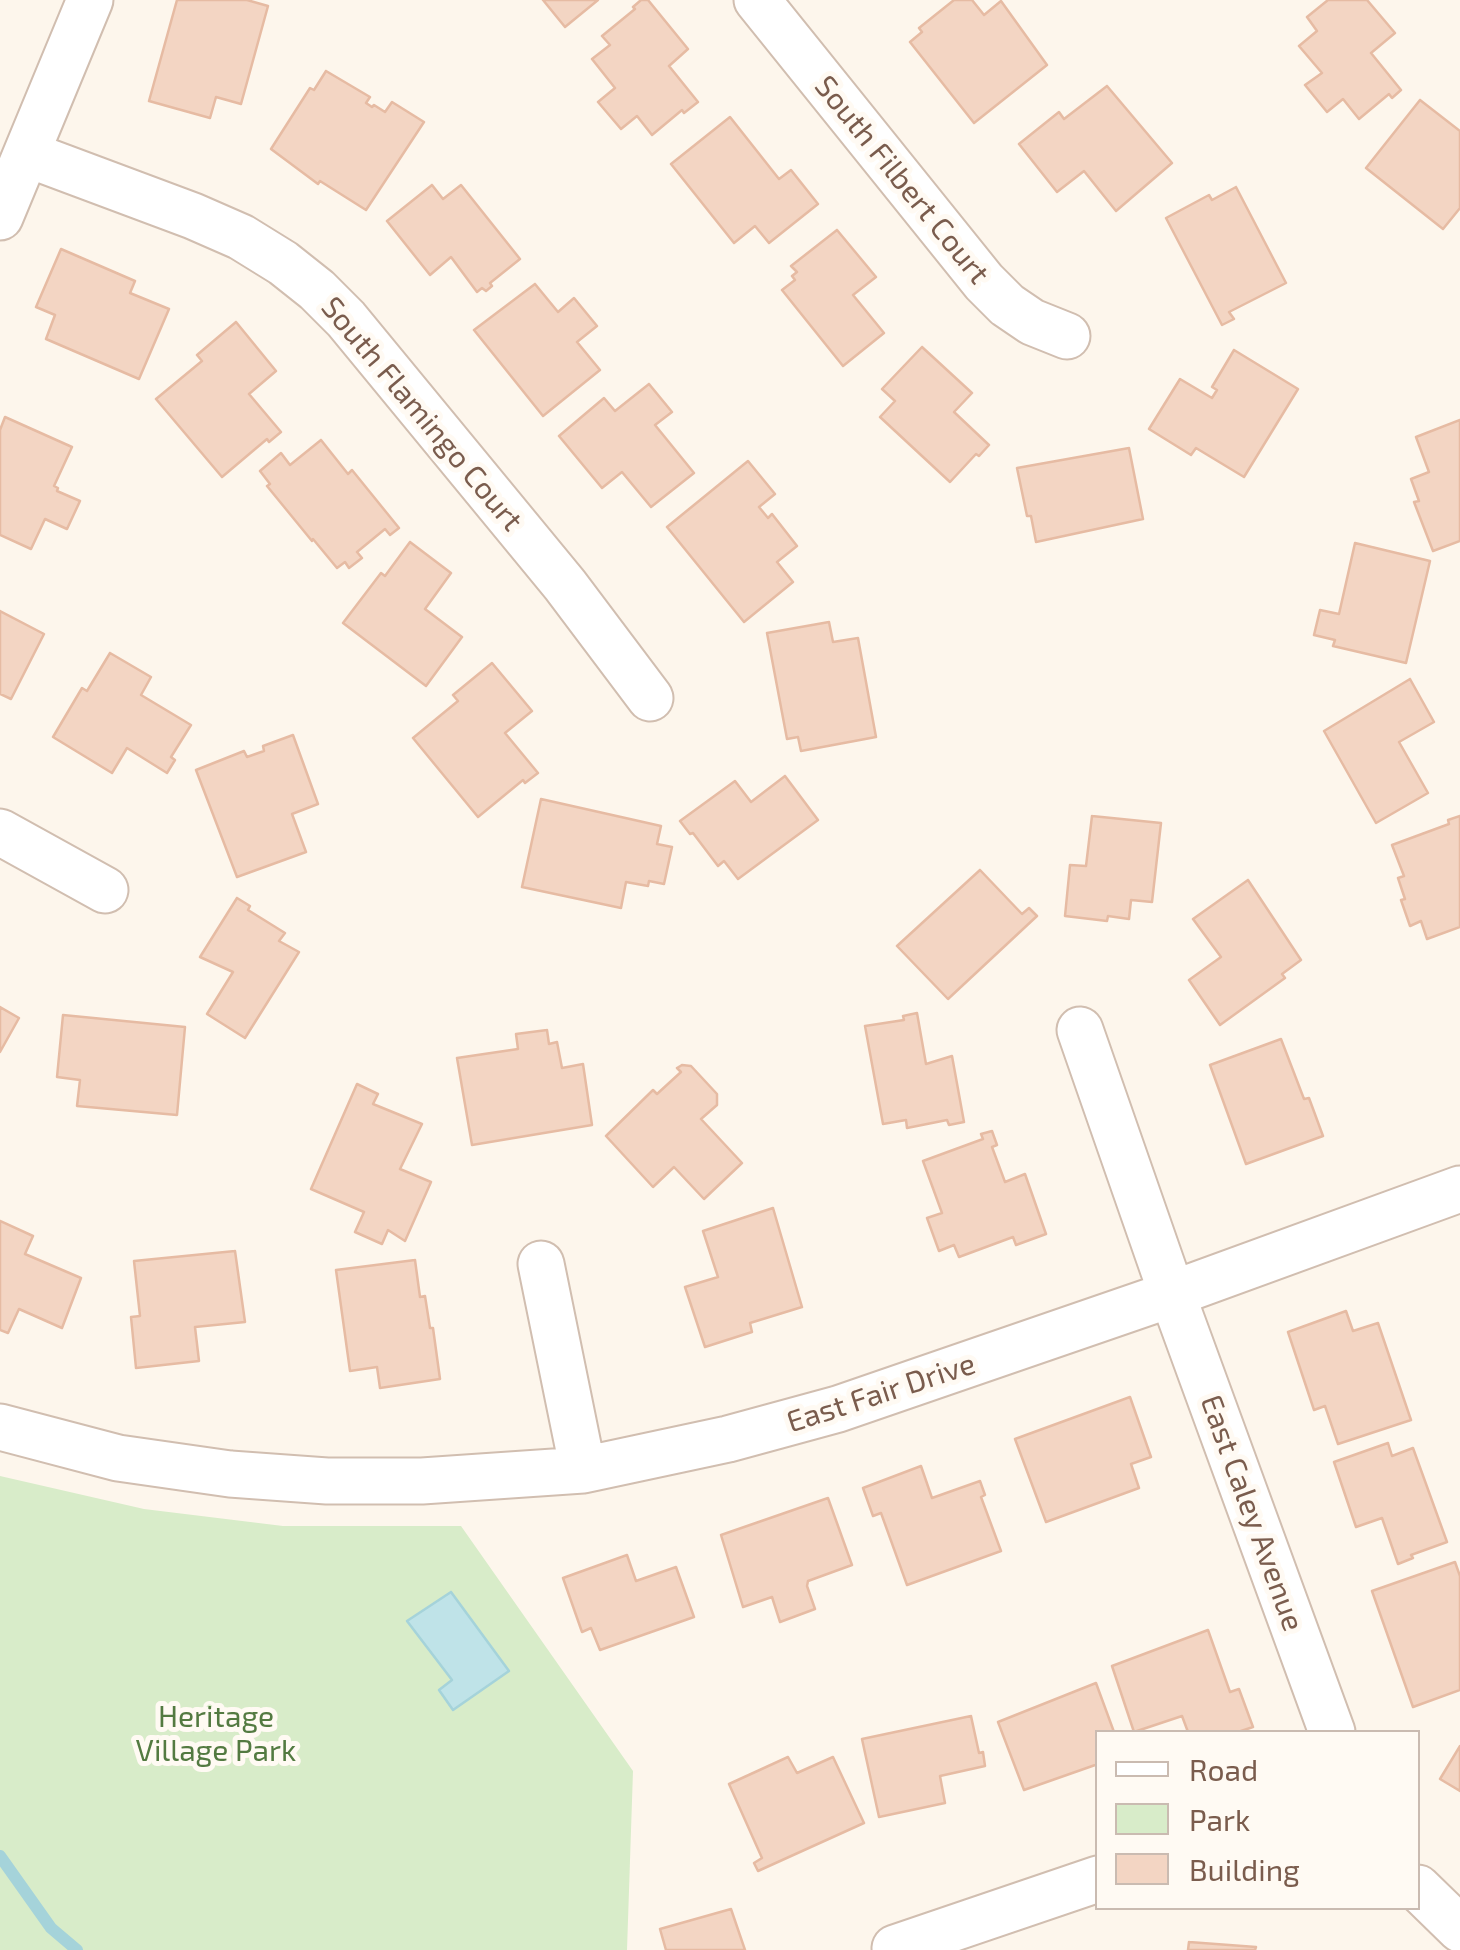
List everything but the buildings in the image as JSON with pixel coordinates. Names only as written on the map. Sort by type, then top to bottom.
[{"type":"street","points":[[0,217],[90,0]]},
{"type":"street","name":"South Filbert Court","points":[[757,0],[984,282],[1007,306],[1032,322],[1068,336]]},
{"type":"street","name":"South Flamingo Court","points":[[27,154],[241,237],[283,262],[317,290],[346,319],[565,585],[650,698]]},
{"type":"street","points":[[0,832],[105,890]]},
{"type":"street","points":[[1080,1030],[1172,1294]]},
{"type":"street","name":"East Fair Drive","points":[[0,1427],[118,1458],[250,1476],[422,1481],[583,1470],[728,1439],[838,1410],[1460,1189]]},
{"type":"street","points":[[542,1264],[583,1470]]},
{"type":"street","name":"East Caley Avenue","points":[[1172,1294],[1331,1730]]},
{"type":"street","points":[[895,1948],[1095,1880]]},
{"type":"street","points":[[1420,1890],[1460,1929]]},
{"type":"green space","name":"Heritage Village Park","points":[[0,1476],[144,1509],[283,1526],[461,1526],[633,1771],[627,1950],[0,1950]]},
{"type":"water","points":[[451,1592],[509,1671],[453,1710],[439,1690],[452,1680],[407,1621]]},
{"type":"waterway","points":[[0,1856],[51,1928],[77,1950]]}]
